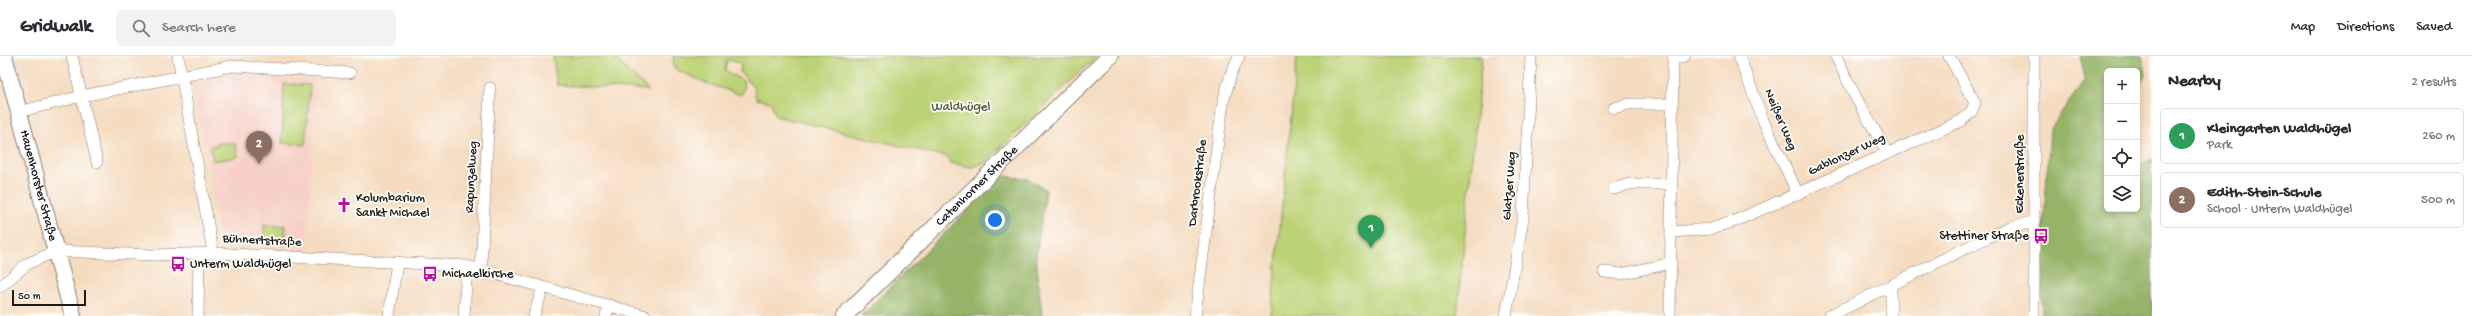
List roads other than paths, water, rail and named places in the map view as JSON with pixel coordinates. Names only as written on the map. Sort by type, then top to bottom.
[{"type":"street","name":"Hauenhorster Straße","points":[[4,56],[73,316]]},
{"type":"street","points":[[72,56],[96,162]]},
{"type":"street","points":[[178,56],[213,253]]},
{"type":"street","name":"Catenhorner Straße","points":[[844,316],[1110,56]]},
{"type":"street","name":"Darbrookstraße","points":[[1195,316],[1223,102],[1231,74],[1239,56]]},
{"type":"street","name":"Glatzer Weg","points":[[1506,316],[1523,218],[1531,56]]},
{"type":"street","points":[[1670,316],[1673,57],[1685,56]]},
{"type":"street","name":"Neißer Weg","points":[[1739,56],[1763,120],[1798,194]]},
{"type":"street","points":[[1836,56],[1856,98],[1887,152]]},
{"type":"street","name":"Gablonzer Weg","points":[[1671,232],[1711,229],[1798,194],[1887,152],[1961,121],[1971,112],[1975,103],[1949,56]]},
{"type":"street","name":"Eckenerstraße","points":[[2034,56],[2034,316]]},
{"type":"street","points":[[18,112],[82,96],[232,66],[350,73]]},
{"type":"street","name":"Rapunzelweg","points":[[481,268],[490,88]]},
{"type":"street","points":[[1614,108],[1629,104],[1672,104]]},
{"type":"street","points":[[1614,189],[1629,184],[1672,184]]},
{"type":"street","points":[[1829,316],[2010,227],[2034,222]]},
{"type":"street","points":[[0,287],[28,264],[56,251]]},
{"type":"street","name":"Bühnertstraße","points":[[56,251],[154,255],[198,255],[213,253],[467,266],[481,268],[646,316]]},
{"type":"street","points":[[198,255],[198,316]]},
{"type":"street","points":[[389,316],[397,262]]},
{"type":"street","points":[[1604,272],[1621,274],[1671,263]]},
{"type":"street","points":[[464,316],[467,266]]},
{"type":"street","points":[[1891,285],[1891,316]]},
{"type":"street","points":[[534,316],[543,287]]},
{"type":"street","points":[[606,316],[609,305]]},
{"type":"place","name":"Edith-Stein-Schule","points":[[259,164]]},
{"type":"place","name":"Kolumbarium Sankt Michael","points":[[344,205]]},
{"type":"place","name":"Stettiner Straße","points":[[2041,236]]},
{"type":"place","name":"Kleingarten Waldhügel","points":[[1371,248]]},
{"type":"place","name":"Unterm Waldhügel","points":[[178,264]]},
{"type":"place","name":"Michaelkirche","points":[[430,274]]},
{"type":"park label","name":"Waldhügel","points":[[961,107]]}]
